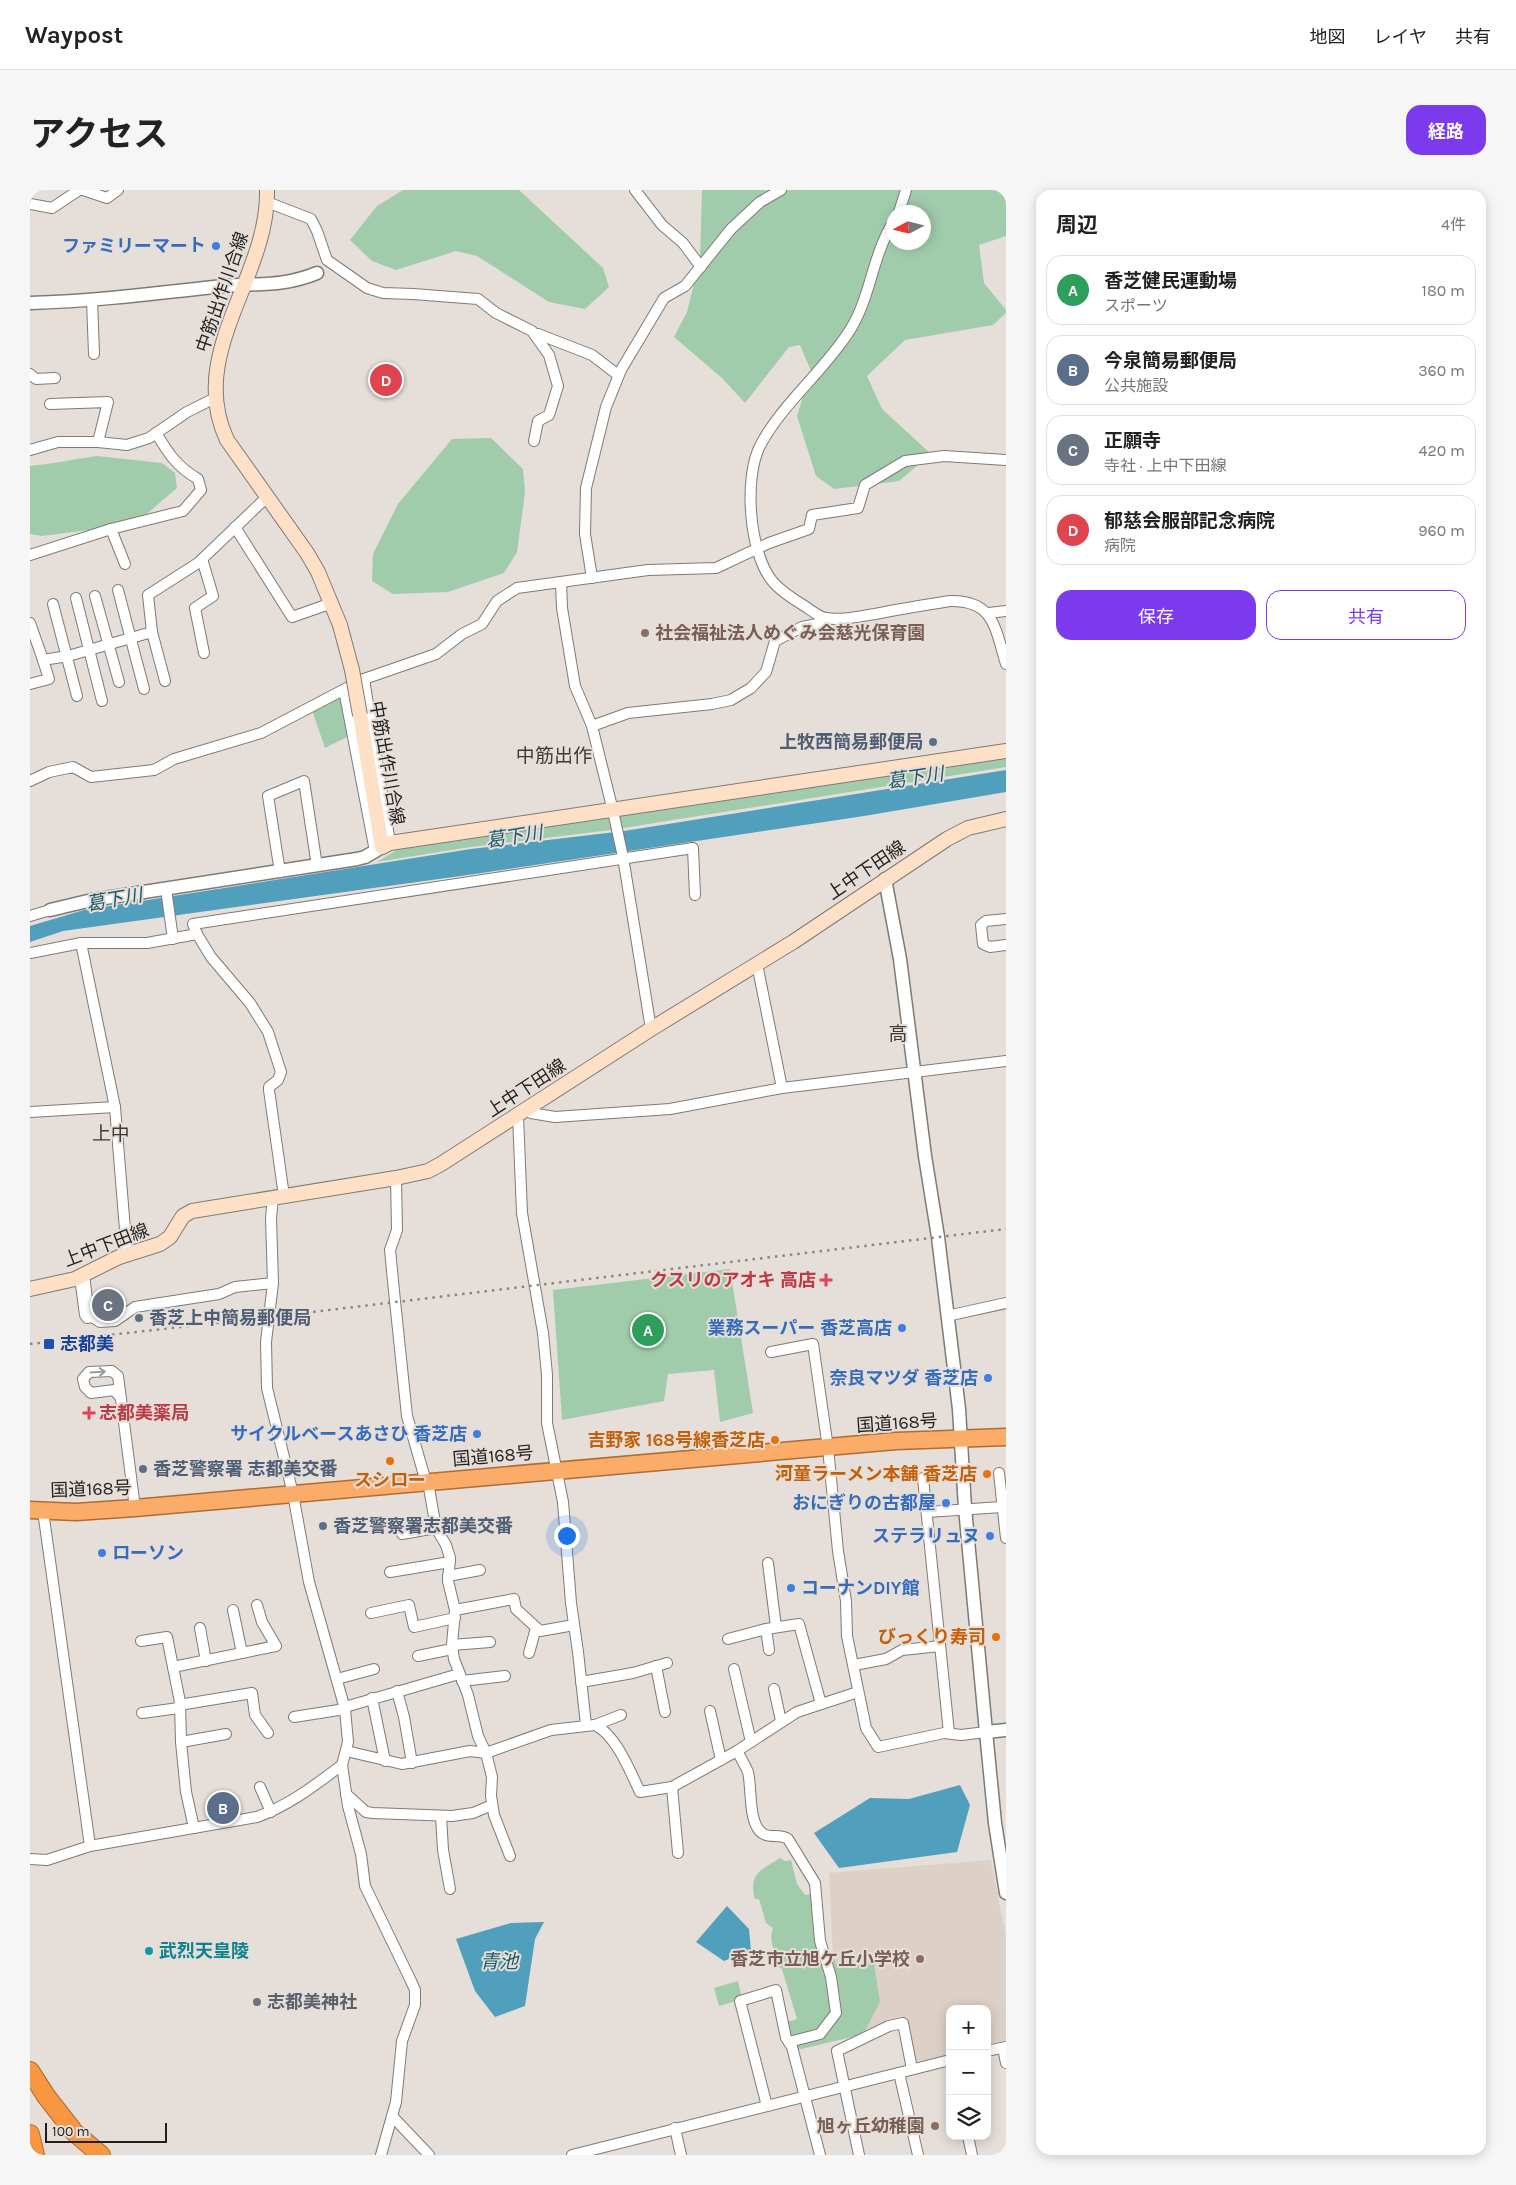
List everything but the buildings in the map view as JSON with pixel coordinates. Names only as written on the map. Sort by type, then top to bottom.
[{"type":"highway","name":"国道168号","points":[[37,1511],[76,1512],[135,1508],[896,1442],[1006,1437]]},
{"type":"highway","name":"国道168号","points":[[960,1440],[978,1448],[1006,1446]]},
{"type":"highway","points":[[30,2071],[46,2096],[74,2132],[101,2155]]},
{"type":"highway","points":[[30,2134],[35,2155]]},
{"type":"main road","name":"中筋出作川合線","points":[[267,196],[259,248],[219,350],[215,379],[215,398],[222,430],[227,440],[308,553],[332,603],[351,662],[382,847],[614,817],[1006,751]]},
{"type":"main road","name":"上中下田線","points":[[30,1289],[82,1276],[127,1254],[165,1241],[187,1213],[428,1171],[523,1113],[651,1029],[793,942],[958,832],[1006,819]]},
{"type":"street","points":[[30,204],[52,208],[79,190]]},
{"type":"street","points":[[83,190],[107,198],[118,190]]},
{"type":"street","points":[[635,190],[662,225],[683,243],[701,268]]},
{"type":"street","points":[[592,578],[585,534],[586,488],[606,407],[618,375],[664,298],[685,286],[732,229],[760,202],[781,190]]},
{"type":"street","points":[[901,205],[906,190]]},
{"type":"street","points":[[267,196],[311,219],[317,231],[326,260],[367,288],[383,293],[478,299],[496,313],[532,331],[549,355],[558,386],[549,415],[538,421],[534,441]]},
{"type":"street","points":[[886,233],[858,316],[850,330],[760,444],[751,484],[751,511],[756,550],[774,582],[796,600],[824,618],[858,617],[950,601],[975,604],[989,613],[1006,664]]},
{"type":"street","points":[[30,303],[92,300],[292,282],[317,273]]},
{"type":"street","points":[[92,300],[94,354]]},
{"type":"street","points":[[535,335],[538,334],[592,355],[618,375]]},
{"type":"street","points":[[30,374],[36,379],[55,378]]},
{"type":"street","points":[[30,450],[58,442],[98,442],[127,445],[149,438],[187,412],[215,398]]},
{"type":"street","points":[[50,404],[108,402],[98,442]]},
{"type":"street","points":[[30,555],[111,530],[183,512],[200,490],[198,479],[182,470],[173,460],[156,433]]},
{"type":"street","points":[[30,781],[49,772],[72,767],[91,777],[154,770],[174,759],[261,733],[364,679],[436,654],[462,634],[482,624],[497,601],[517,588],[648,570],[716,568],[791,534],[810,529],[812,515],[858,508],[865,485],[905,461],[944,456],[1006,460]]},
{"type":"street","points":[[165,681],[152,632],[148,594],[202,559],[268,496]]},
{"type":"street","points":[[235,527],[292,617],[332,603]]},
{"type":"street","points":[[111,530],[125,564]]},
{"type":"street","points":[[202,559],[213,596],[195,608],[204,653]]},
{"type":"street","points":[[560,582],[562,608],[575,686],[592,726],[622,856],[651,1029]]},
{"type":"street","points":[[118,590],[144,689]]},
{"type":"street","points":[[95,596],[110,644],[119,682]]},
{"type":"street","points":[[76,598],[102,701]]},
{"type":"street","points":[[52,604],[68,656],[77,696]]},
{"type":"street","points":[[989,613],[1006,611]]},
{"type":"street","points":[[592,726],[628,713],[649,709],[712,704],[731,700],[752,688],[766,672],[775,641],[802,627],[817,624],[824,618]]},
{"type":"street","points":[[30,622],[49,679],[30,684]]},
{"type":"street","points":[[43,660],[68,656],[152,632]]},
{"type":"street","points":[[364,679],[382,847]]},
{"type":"street","points":[[344,690],[382,847]]},
{"type":"street","points":[[280,872],[268,796],[304,781],[317,866]]},
{"type":"street","points":[[30,916],[92,900],[167,891],[357,859],[382,847]]},
{"type":"street","points":[[381,2155],[396,2102],[401,2048],[415,2004],[415,1990],[365,1886],[362,1854],[346,1794],[342,1765],[348,1734],[345,1708],[309,1582],[293,1494],[266,1388],[266,1342],[273,1283],[271,1218],[279,1197],[269,1087],[278,1080],[281,1072],[273,1043],[257,1013],[216,964],[197,934],[193,924],[622,856],[693,848],[696,895]]},
{"type":"street","points":[[886,879],[900,959],[914,1073],[938,1237],[959,1409],[960,1440],[986,1732],[995,1823],[1006,1893]]},
{"type":"street","points":[[167,891],[173,939]]},
{"type":"street","points":[[1006,919],[986,921],[981,925],[983,944],[990,948],[1006,945]]},
{"type":"street","points":[[30,953],[81,943],[147,943],[197,934]]},
{"type":"street","points":[[81,943],[115,1107],[127,1254]]},
{"type":"street","points":[[757,964],[782,1088]]},
{"type":"street","points":[[590,1725],[581,1682],[569,1585],[565,1518],[558,1470],[548,1423],[547,1375],[543,1333],[522,1213],[523,1113],[554,1117],[670,1109],[782,1088],[1006,1061]]},
{"type":"street","points":[[30,1112],[115,1107]]},
{"type":"street","points":[[396,1178],[397,1230],[390,1250],[407,1416],[427,1482],[436,1528],[446,1545],[450,1562],[448,1576],[455,1614],[452,1647],[468,1696],[478,1736],[486,1753],[493,1785],[492,1806],[510,1856]]},
{"type":"street","points":[[82,1276],[84,1315],[100,1322],[115,1321],[135,1307],[219,1294],[235,1287],[273,1283]]},
{"type":"street","points":[[947,1316],[1006,1303]]},
{"type":"street","points":[[771,1352],[813,1344],[828,1448],[838,1551],[846,1601],[847,1636],[866,1728],[878,1747],[949,1733],[961,1735],[1006,1730]]},
{"type":"street","points":[[120,1397],[135,1508]]},
{"type":"street","points":[[999,1473],[1006,1538]]},
{"type":"street","points":[[923,1478],[949,1733]]},
{"type":"street","points":[[927,1512],[1002,1507]]},
{"type":"street","points":[[37,1511],[90,1846]]},
{"type":"street","points":[[402,1534],[436,1528]]},
{"type":"street","points":[[390,1572],[450,1562]]},
{"type":"street","points":[[768,1563],[771,1628],[769,1650]]},
{"type":"street","points":[[448,1576],[480,1570]]},
{"type":"street","points":[[372,1613],[409,1605],[414,1627],[514,1599],[516,1609],[540,1631],[574,1625]]},
{"type":"street","points":[[173,1667],[276,1646],[262,1622],[257,1604]]},
{"type":"street","points":[[233,1610],[242,1653]]},
{"type":"street","points":[[728,1639],[771,1628],[799,1624],[821,1704]]},
{"type":"street","points":[[200,1628],[206,1661]]},
{"type":"street","points":[[529,1653],[536,1628]]},
{"type":"street","points":[[141,1641],[168,1637],[180,1707],[186,1792],[194,1828]]},
{"type":"street","points":[[418,1656],[452,1647],[490,1642]]},
{"type":"street","points":[[854,1665],[886,1659],[902,1650],[940,1646]]},
{"type":"street","points":[[581,1682],[633,1673],[667,1663]]},
{"type":"street","points":[[656,1666],[665,1712]]},
{"type":"street","points":[[337,1679],[374,1669]]},
{"type":"street","points":[[734,1669],[751,1742]]},
{"type":"street","points":[[294,1717],[345,1708],[397,1691],[461,1677],[505,1676]]},
{"type":"street","points":[[774,1689],[781,1721]]},
{"type":"street","points":[[397,1691],[404,1717],[412,1763]]},
{"type":"street","points":[[590,1725],[600,1728],[620,1751],[640,1792],[672,1786],[737,1751],[796,1712],[858,1692]]},
{"type":"street","points":[[142,1713],[252,1694],[255,1715],[268,1733]]},
{"type":"street","points":[[372,1698],[385,1761]]},
{"type":"street","points":[[710,1710],[721,1760]]},
{"type":"street","points":[[346,1751],[385,1761],[402,1764],[412,1763],[470,1751],[486,1753],[540,1733],[590,1725],[621,1715]]},
{"type":"street","points":[[181,1742],[226,1734]]},
{"type":"street","points":[[737,1751],[748,1774],[752,1808],[758,1829],[762,1834],[788,1839],[812,1876],[817,1889],[820,1941],[831,1977],[836,2013],[820,2034],[789,2042]]},
{"type":"street","points":[[30,1859],[47,1860],[59,1858],[90,1846],[257,1817],[294,1800],[342,1765]]},
{"type":"street","points":[[672,1786],[678,1854]]},
{"type":"street","points":[[260,1787],[271,1812]]},
{"type":"street","points":[[346,1794],[366,1812],[441,1816],[464,1815],[492,1806]]},
{"type":"street","points":[[441,1816],[443,1850],[450,1889]]},
{"type":"street","points":[[767,2106],[740,2001],[776,1990],[786,2038],[792,2047],[820,2155]]},
{"type":"street","points":[[859,2155],[837,2051],[888,2026],[903,2023],[912,2069]]},
{"type":"street","points":[[991,2050],[1004,2047],[1006,2063]]},
{"type":"street","points":[[572,2155],[609,2150],[675,2128],[946,2061]]},
{"type":"street","points":[[899,2073],[918,2155]]},
{"type":"street","points":[[392,2116],[429,2155]]},
{"type":"street","points":[[675,2128],[682,2155]]},
{"type":"street","points":[[969,2140],[972,2155]]},
{"type":"shaded area","name":"香芝市立旭ケ丘小学校","points":[[991,1860],[1006,1937],[1006,2044],[991,2046],[991,2005],[946,2005],[946,2056],[918,2061],[915,2059],[907,2017],[886,2021],[864,2033],[880,2002],[874,1963],[838,1968],[833,1956],[829,1873]]},
{"type":"green space","points":[[403,190],[519,190],[603,268],[609,287],[585,309],[549,302],[477,256],[456,251],[396,270],[372,261],[350,240],[377,206]]},
{"type":"green space","points":[[702,190],[1006,190],[1006,236],[979,245],[984,283],[1006,310],[1006,313],[993,325],[905,340],[867,376],[882,409],[931,454],[899,481],[834,489],[816,476],[797,416],[811,371],[800,345],[789,347],[745,403],[722,378],[674,337],[687,312],[700,260]]},
{"type":"green space","points":[[491,438],[523,469],[525,492],[517,552],[504,573],[448,592],[393,594],[372,581],[373,554],[398,504],[452,439]]},
{"type":"green space","points":[[97,456],[162,463],[175,473],[177,488],[135,524],[42,536],[30,534],[30,466]]},
{"type":"green space","points":[[342,694],[349,736],[325,748],[312,710]]},
{"type":"green space","points":[[1006,754],[1006,767],[611,830],[470,847],[377,862],[405,845]]},
{"type":"green space","points":[[730,1269],[753,1413],[720,1422],[714,1370],[668,1374],[664,1401],[562,1420],[553,1290]]},
{"type":"green space","points":[[780,1858],[785,1861],[791,1860],[797,1884],[805,1895],[820,1892],[825,1944],[838,1968],[874,1963],[880,2002],[864,2033],[797,2050],[789,2036],[787,2022],[797,2019],[782,1969],[779,1967],[773,1948],[771,1938],[773,1928],[766,1923],[759,1899],[755,1899],[753,1891],[753,1884],[758,1874]]},
{"type":"green space","points":[[738,1981],[742,1999],[719,2006],[714,1988]]},
{"type":"water","points":[[1006,770],[1006,792],[864,816],[475,874],[63,931],[30,942],[30,926],[84,910],[471,849],[624,831]]},
{"type":"water","points":[[960,1785],[970,1805],[957,1852],[839,1868],[814,1833],[870,1798],[909,1799]]},
{"type":"water","points":[[727,1906],[749,1929],[751,1951],[724,1961],[696,1942]]},
{"type":"water","name":"青池","points":[[544,1922],[535,1939],[525,2006],[495,2017],[475,1991],[456,1939],[511,1923]]},
{"type":"railway","points":[[30,1344],[1006,1229]]},
{"type":"place","name":"ファミリーマート","points":[[216,246]]},
{"type":"place","name":"郁慈会服部記念病院","points":[[386,380]]},
{"type":"place","name":"社会福祉法人めぐみ会慈光保育園","points":[[645,633]]},
{"type":"place","name":"上牧西簡易郵便局","points":[[933,742]]},
{"type":"place","name":"クスリのアオキ 高店","points":[[826,1280]]},
{"type":"place","name":"正願寺","points":[[108,1305]]},
{"type":"place","name":"香芝上中簡易郵便局","points":[[139,1318]]},
{"type":"place","name":"業務スーパー 香芝高店","points":[[902,1328]]},
{"type":"place","name":"香芝健民運動場","points":[[648,1330]]},
{"type":"place","name":"志都美","points":[[49,1344]]},
{"type":"place","name":"奈良マツダ 香芝店","points":[[988,1378]]},
{"type":"place","name":"志都美薬局","points":[[89,1413]]},
{"type":"place","name":"サイクルベースあさひ 香芝店","points":[[477,1434]]},
{"type":"place","name":"吉野家 168号線香芝店","points":[[775,1440]]},
{"type":"place","name":"スシロー","points":[[390,1461]]},
{"type":"place","name":"香芝警察署 志都美交番","points":[[143,1469]]},
{"type":"place","name":"河童ラーメン本舗 香芝店","points":[[987,1474]]},
{"type":"place","name":"おにぎりの古都屋","points":[[946,1503]]},
{"type":"place","name":"香芝警察署志都美交番","points":[[323,1526]]},
{"type":"place","name":"ステラリュヌ","points":[[990,1536]]},
{"type":"place","name":"ローソン","points":[[102,1553]]},
{"type":"place","name":"コーナンDIY館","points":[[791,1588]]},
{"type":"place","name":"びっくり寿司","points":[[996,1637]]},
{"type":"place","name":"今泉簡易郵便局","points":[[223,1808]]},
{"type":"place","name":"武烈天皇陵","points":[[149,1951]]},
{"type":"place","name":"香芝市立旭ケ丘小学校","points":[[920,1959]]},
{"type":"place","name":"志都美神社","points":[[257,2002]]},
{"type":"place","name":"旭ヶ丘幼稚園","points":[[935,2126]]},
{"type":"district","name":"中筋出作","points":[[554,755]]},
{"type":"district","name":"高","points":[[898,1033]]},
{"type":"district","name":"上中","points":[[111,1133]]},
{"type":"water label","name":"葛下川","points":[[915,777]]},
{"type":"water label","name":"葛下川","points":[[514,836]]},
{"type":"water label","name":"葛下川","points":[[114,899]]}]
